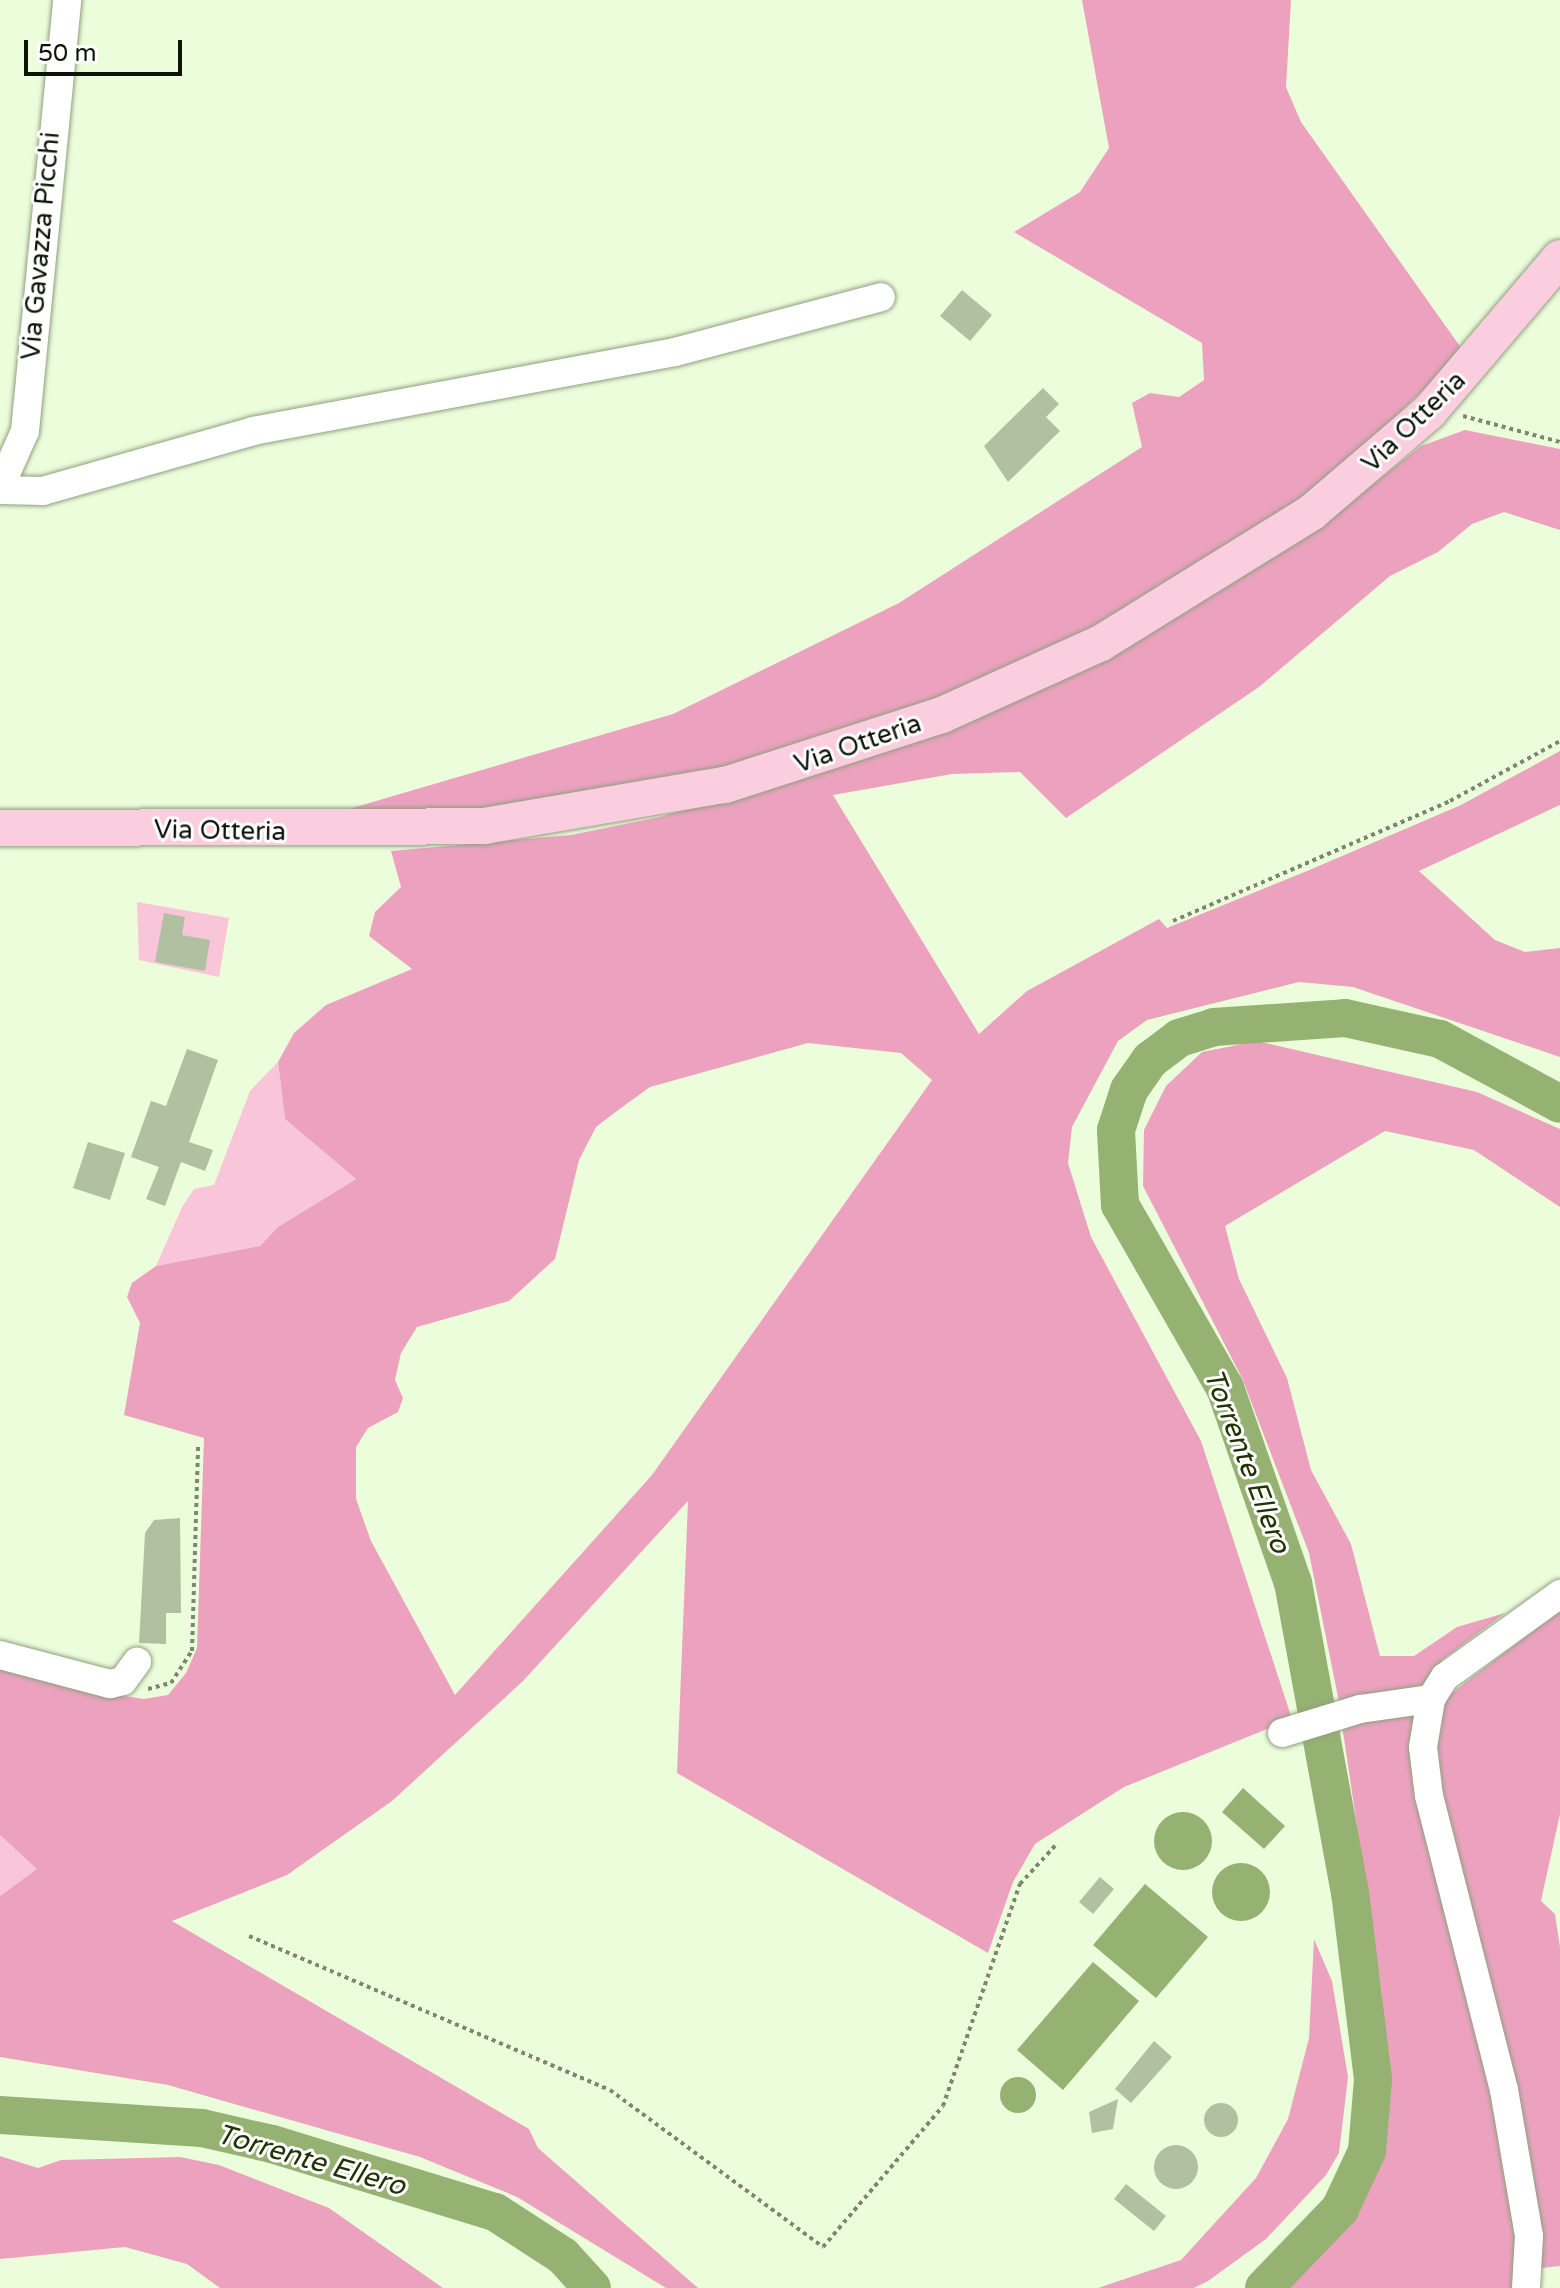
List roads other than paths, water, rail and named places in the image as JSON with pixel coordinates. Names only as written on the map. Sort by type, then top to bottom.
[{"type":"main road","name":"Via Otteria","points":[[0,828],[484,826],[637,803],[795,766],[988,697],[1101,643],[1302,519],[1429,412],[1560,258]]},
{"type":"street","name":"Via Gavazza Picchi","points":[[0,489],[25,431],[67,0]]},
{"type":"street","points":[[0,489],[43,491],[286,424],[450,399],[675,352],[881,297]]},
{"type":"street","points":[[1526,2288],[1529,2236],[1504,2090],[1429,1796],[1423,1747],[1431,1699],[1455,1666],[1560,1594]]},
{"type":"street","points":[[0,1655],[110,1684],[123,1681],[137,1662]]},
{"type":"street","points":[[1282,1733],[1360,1709],[1431,1699]]},
{"type":"waterway","name":"Torrente Ellero","points":[[1264,2288],[1340,2209],[1367,2151],[1373,2079],[1350,1893],[1293,1583],[1225,1388],[1120,1205],[1116,1130],[1129,1090],[1150,1060],[1179,1038],[1214,1027],[1345,1018],[1440,1039],[1560,1104]]},
{"type":"waterway","name":"Torrente Ellero","points":[[0,2115],[202,2128],[272,2144],[495,2212],[563,2256],[592,2288]]}]
